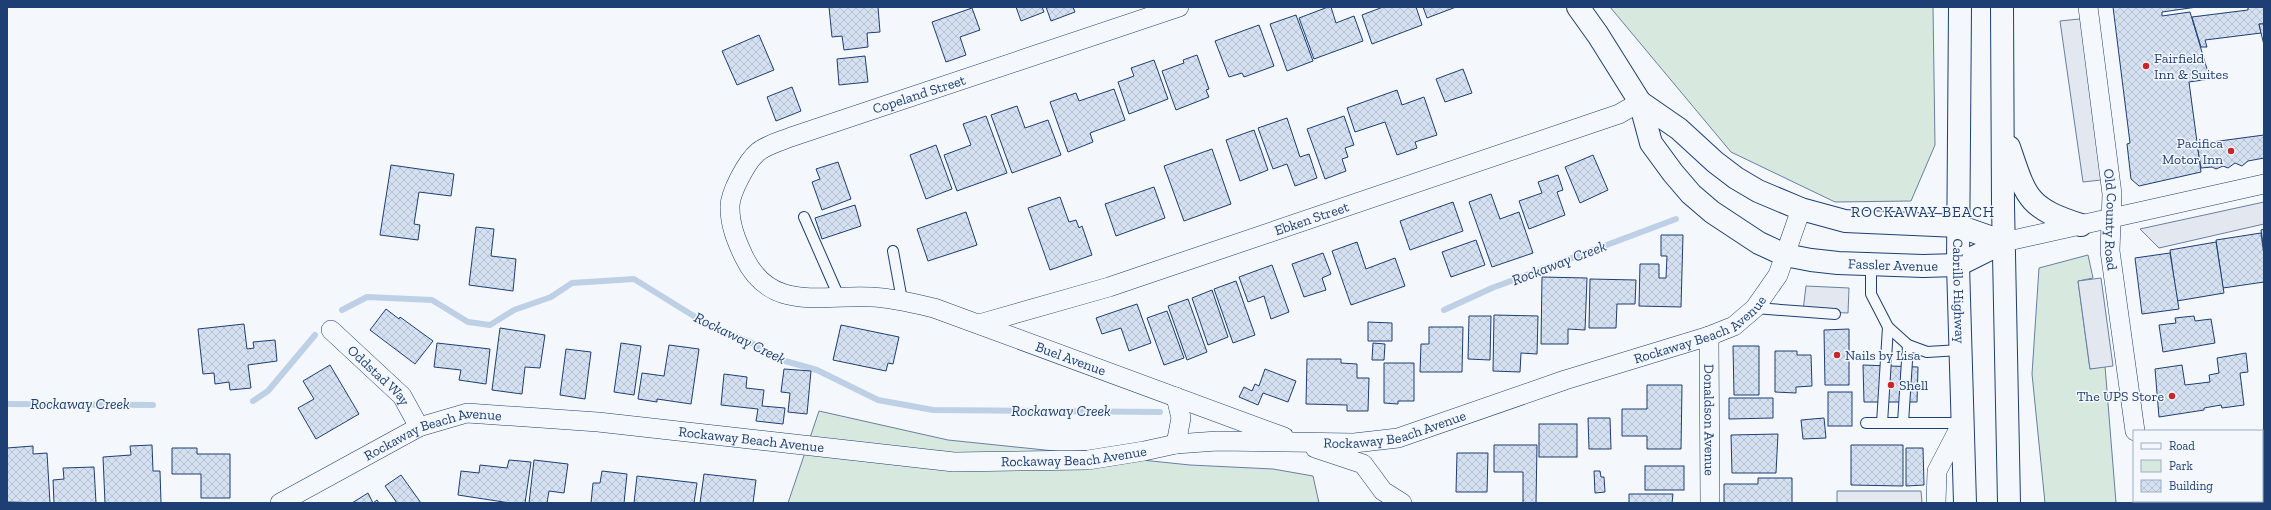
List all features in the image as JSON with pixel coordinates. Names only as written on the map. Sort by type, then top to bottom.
[{"type":"main road","name":"Fassler Avenue","points":[[1578,7],[1598,35],[1640,102],[1652,143],[1691,194],[1733,228],[1785,255],[1824,262],[1958,266],[2004,242]]},
{"type":"main road","name":"Cabrillo Highway","points":[[1960,7],[1958,266],[1962,423],[1966,503]]},
{"type":"main road","points":[[2002,7],[2002,130],[2009,503]]},
{"type":"main road","name":"Fassler Avenue","points":[[1640,102],[1679,130],[1715,162],[1736,178],[1758,191],[1801,209],[1845,221],[1958,226],[2004,242]]},
{"type":"main road","points":[[2002,130],[2021,181],[2033,202],[2046,212],[2081,225]]},
{"type":"street","name":"Copeland Street","points":[[738,246],[730,223],[730,200],[738,180],[758,152],[791,137],[1179,7]]},
{"type":"street","name":"Old County Road","points":[[2088,7],[2112,194],[2110,251],[2135,430]]},
{"type":"street","name":"Ebken Street","points":[[978,324],[1116,284],[1619,114],[1640,102]]},
{"type":"street","points":[[2004,242],[2264,184]]},
{"type":"street","name":"Rockaway Beach Avenue","points":[[280,503],[419,428],[467,413],[598,422],[954,462],[1088,460],[1176,444],[1217,441],[1354,443],[1398,438],[1564,380],[1709,336],[1734,326],[1755,308],[1778,275],[1801,209]]},
{"type":"street","name":"Buel Avenue","points":[[738,246],[749,268],[766,286],[786,296],[808,298],[839,297],[902,300],[934,308],[1297,442],[1362,464],[1383,491],[1402,503]]},
{"type":"street","name":"Oddstad Way","points":[[331,330],[402,396],[419,428]]},
{"type":"street","name":"Donaldson Avenue","points":[[1709,336],[1710,503]]},
{"type":"street","points":[[1176,397],[1181,418],[1176,444]]},
{"type":"street","points":[[1936,503],[1936,471],[1962,423]]},
{"type":"lane","points":[[804,217],[839,297]]},
{"type":"lane","points":[[893,251],[902,300]]},
{"type":"lane","points":[[1871,264],[1871,294],[1888,327],[1908,345],[1927,352],[1960,350]]},
{"type":"lane","points":[[1755,308],[1835,314]]},
{"type":"lane","points":[[1882,423],[1888,327]]},
{"type":"lane","points":[[1902,423],[1908,345]]},
{"type":"lane","points":[[1866,423],[1962,423]]},
{"type":"green space","points":[[1610,7],[1933,7],[1935,145],[1911,201],[1835,202],[1731,152]]},
{"type":"green space","points":[[2088,255],[2093,278],[2078,281],[2090,369],[2105,366],[2116,503],[2045,503],[2032,374],[2039,268]]},
{"type":"green space","points":[[819,411],[948,440],[1190,465],[1273,469],[1313,476],[1319,503],[788,503]]},
{"type":"shaded area","points":[[2089,18],[2110,179],[2083,182],[2060,21]]},
{"type":"shaded area","points":[[2264,202],[2264,224],[2159,248],[2140,229]]},
{"type":"shaded area","points":[[2101,278],[2113,366],[2090,369],[2078,281]]},
{"type":"shaded area","points":[[1806,286],[1849,288],[1848,313],[1803,311]]},
{"type":"shaded area","points":[[1837,491],[1921,491],[1922,503],[1837,503]]},
{"type":"shaded area","points":[[2174,502],[2239,502],[2239,503]]},
{"type":"building","points":[[829,7],[878,7],[880,32],[867,33],[868,47],[844,50],[842,36],[832,37]]},
{"type":"building","points":[[1016,7],[1042,7],[1044,12],[1021,21]]},
{"type":"building","points":[[1046,7],[1073,7],[1075,12],[1051,21]]},
{"type":"building","points":[[1331,7],[1336,23],[1354,16],[1363,41],[1314,59],[1299,18]]},
{"type":"building","points":[[1383,7],[1416,7],[1422,25],[1372,44],[1362,15]]},
{"type":"building","points":[[1423,7],[1456,7],[1427,18]]},
{"type":"building","points":[[2113,7],[2197,7],[2162,12],[2162,16],[2190,12],[2210,79],[2189,82],[2201,172],[2139,186],[2131,179],[2127,144],[2130,143]]},
{"type":"building","points":[[2248,7],[2264,7],[2264,24],[2259,24],[2261,33],[2205,40],[2207,47],[2201,47],[2192,17],[2248,10]]},
{"type":"building","points":[[972,8],[980,30],[960,37],[966,55],[946,62],[932,22]]},
{"type":"building","points":[[1296,15],[1313,61],[1287,71],[1270,24]]},
{"type":"building","points":[[2259,24],[2264,24],[2264,45],[2261,33]]},
{"type":"building","points":[[1259,25],[1274,66],[1244,77],[1242,73],[1229,77],[1215,41]]},
{"type":"building","points":[[759,35],[774,70],[737,85],[722,51]]},
{"type":"building","points":[[1197,55],[1209,89],[1206,90],[1209,97],[1176,110],[1162,71],[1184,63],[1183,60]]},
{"type":"building","points":[[865,56],[868,82],[839,85],[837,59]]},
{"type":"building","points":[[1154,60],[1168,99],[1129,114],[1118,82],[1134,76],[1131,68]]},
{"type":"building","points":[[1463,69],[1472,93],[1445,102],[1436,79]]},
{"type":"building","points":[[792,87],[801,111],[776,121],[767,97]]},
{"type":"building","points":[[1114,89],[1125,120],[1090,133],[1093,142],[1068,152],[1050,102],[1076,93],[1079,101]]},
{"type":"building","points":[[1397,90],[1402,105],[1424,97],[1437,135],[1415,142],[1417,148],[1397,155],[1385,122],[1355,132],[1347,108]]},
{"type":"building","points":[[1017,106],[1025,128],[1048,120],[1061,155],[1012,173],[991,115]]},
{"type":"building","points":[[986,116],[1007,173],[957,191],[944,155],[971,145],[963,124]]},
{"type":"building","points":[[1344,116],[1354,145],[1345,148],[1348,157],[1342,159],[1346,171],[1325,179],[1307,129]]},
{"type":"building","points":[[1287,118],[1300,157],[1309,154],[1317,178],[1295,186],[1287,164],[1273,169],[1258,128]]},
{"type":"building","points":[[1254,130],[1268,170],[1240,181],[1226,140]]},
{"type":"building","name":"Pacifica Motor Inn","points":[[2264,135],[2264,158],[2248,161],[2242,166],[2235,163],[2228,168],[2223,166],[2216,169],[2212,167],[2201,168],[2197,144]]},
{"type":"building","points":[[936,145],[952,189],[926,199],[910,155]]},
{"type":"building","points":[[1212,149],[1231,204],[1184,221],[1164,166]]},
{"type":"building","points":[[1593,155],[1608,190],[1580,203],[1565,167]]},
{"type":"building","points":[[838,162],[851,199],[822,210],[812,182],[820,179],[816,169]]},
{"type":"building","points":[[391,165],[454,174],[451,196],[419,192],[414,224],[420,225],[418,240],[380,235]]},
{"type":"building","points":[[1558,175],[1563,190],[1557,192],[1565,215],[1529,229],[1519,201],[1542,193],[1538,182]]},
{"type":"building","points":[[1154,187],[1165,218],[1116,236],[1105,204]]},
{"type":"building","points":[[1491,194],[1500,219],[1519,212],[1533,253],[1492,267],[1469,202]]},
{"type":"building","points":[[1060,197],[1069,222],[1076,220],[1079,228],[1082,226],[1092,255],[1050,270],[1028,208]]},
{"type":"building","points":[[1453,202],[1463,231],[1410,250],[1400,221]]},
{"type":"building","points":[[855,205],[861,226],[822,239],[815,218]]},
{"type":"building","points":[[966,212],[977,245],[928,261],[917,229]]},
{"type":"building","points":[[476,227],[494,229],[491,256],[516,259],[513,291],[469,285]]},
{"type":"building","points":[[2264,229],[2264,244],[2263,244],[2261,230]]},
{"type":"building","points":[[2261,233],[2264,256],[2264,282],[2223,288],[2216,240]]},
{"type":"building","points":[[1661,235],[1683,235],[1681,307],[1639,306],[1640,264],[1659,264],[1659,278],[1666,278],[1667,256],[1661,256]]},
{"type":"building","points":[[1476,240],[1485,265],[1451,277],[1442,252]]},
{"type":"building","points":[[1357,242],[1366,269],[1395,258],[1405,286],[1351,305],[1332,251]]},
{"type":"building","points":[[2216,242],[2224,293],[2177,301],[2170,250]]},
{"type":"building","points":[[1323,253],[1331,274],[1322,278],[1326,290],[1304,297],[1292,264]]},
{"type":"building","points":[[2170,253],[2179,309],[2142,314],[2135,258]]},
{"type":"building","points":[[1272,265],[1289,312],[1271,319],[1264,296],[1248,302],[1239,277]]},
{"type":"building","points":[[1542,277],[1587,278],[1585,330],[1568,329],[1568,344],[1541,344]]},
{"type":"building","points":[[1590,279],[1636,280],[1635,304],[1617,304],[1616,328],[1589,328]]},
{"type":"building","points":[[1236,281],[1255,335],[1233,343],[1214,289]]},
{"type":"building","points":[[1212,290],[1228,337],[1208,345],[1192,298]]},
{"type":"building","points":[[1188,299],[1207,352],[1187,360],[1168,306]]},
{"type":"building","points":[[1137,304],[1151,343],[1129,351],[1121,328],[1102,334],[1096,318]]},
{"type":"building","points":[[386,309],[399,319],[400,317],[433,341],[415,364],[370,330]]},
{"type":"building","points":[[1167,311],[1184,358],[1164,365],[1147,318]]},
{"type":"building","points":[[1494,315],[1538,316],[1537,354],[1521,353],[1520,372],[1493,371]]},
{"type":"building","points":[[1469,316],[1491,316],[1490,360],[1468,359]]},
{"type":"building","points":[[2194,316],[2195,321],[2211,319],[2215,343],[2163,352],[2159,325],[2176,323],[2175,318]]},
{"type":"building","points":[[1368,322],[1392,323],[1392,341],[1368,341]]},
{"type":"building","points":[[244,324],[247,349],[254,348],[253,342],[275,340],[277,361],[248,365],[251,388],[230,390],[229,382],[215,384],[214,373],[203,374],[198,329]]},
{"type":"building","points":[[841,325],[899,337],[893,364],[888,363],[886,371],[833,360]]},
{"type":"building","points":[[1429,327],[1463,327],[1462,372],[1420,372],[1421,344],[1429,344]]},
{"type":"building","points":[[500,328],[545,335],[540,368],[525,367],[522,394],[492,390]]},
{"type":"building","points":[[1849,329],[1849,385],[1825,385],[1824,330]]},
{"type":"building","points":[[437,343],[490,349],[486,384],[459,380],[461,370],[434,367]]},
{"type":"building","points":[[621,343],[641,346],[634,395],[614,392]]},
{"type":"building","points":[[1373,343],[1385,344],[1384,360],[1372,360]]},
{"type":"building","points":[[669,345],[699,349],[691,404],[657,399],[657,402],[638,399],[642,373],[664,376]]},
{"type":"building","points":[[1733,346],[1759,346],[1759,395],[1734,395]]},
{"type":"building","points":[[566,349],[591,352],[585,399],[560,395]]},
{"type":"building","points":[[1775,351],[1797,351],[1797,355],[1811,355],[1812,386],[1796,387],[1796,393],[1775,392]]},
{"type":"building","points":[[2246,353],[2248,372],[2240,373],[2244,405],[2222,408],[2221,405],[2204,408],[2204,410],[2159,417],[2155,369],[2182,365],[2185,385],[2210,382],[2209,375],[2219,373],[2217,358]]},
{"type":"building","points":[[1307,359],[1341,359],[1341,363],[1357,364],[1357,378],[1369,378],[1368,411],[1347,411],[1347,405],[1306,404]]},
{"type":"building","points":[[1384,363],[1414,363],[1414,401],[1398,401],[1398,404],[1384,403]]},
{"type":"building","points":[[330,365],[359,414],[316,439],[298,408],[314,399],[303,381]]},
{"type":"building","name":"Shell","points":[[1863,365],[1918,367],[1917,402],[1864,402]]},
{"type":"building","points":[[784,369],[811,371],[807,414],[788,412],[790,393],[781,392]]},
{"type":"building","points":[[1265,369],[1296,381],[1288,402],[1263,393],[1258,405],[1239,397],[1244,387],[1252,391],[1255,384],[1259,386]]},
{"type":"building","points":[[724,374],[747,377],[746,388],[764,390],[762,406],[785,408],[783,424],[756,421],[758,409],[721,405]]},
{"type":"building","points":[[1647,385],[1682,385],[1681,449],[1647,449],[1647,436],[1622,436],[1622,409],[1647,409]]},
{"type":"building","points":[[1828,392],[1852,392],[1852,426],[1828,426]]},
{"type":"building","points":[[1729,398],[1773,398],[1773,418],[1729,419]]},
{"type":"building","points":[[1588,418],[1610,418],[1611,449],[1589,449]]},
{"type":"building","points":[[1824,418],[1826,438],[1803,439],[1801,420]]},
{"type":"building","points":[[1539,424],[1577,424],[1577,457],[1539,457]]},
{"type":"building","points":[[1778,434],[1776,473],[1732,473],[1731,435]]},
{"type":"building","points":[[152,445],[153,471],[160,471],[161,503],[105,503],[103,457],[131,455],[130,446]]},
{"type":"building","points":[[1494,445],[1537,445],[1536,503],[1523,503],[1523,472],[1494,472]]},
{"type":"building","points":[[1851,445],[1903,445],[1903,486],[1851,485]]},
{"type":"building","points":[[33,446],[33,454],[47,453],[50,503],[7,502],[7,448]]},
{"type":"building","points":[[172,448],[197,448],[197,454],[230,454],[230,498],[201,498],[201,474],[172,474]]},
{"type":"building","points":[[1906,448],[1923,448],[1924,485],[1906,486]]},
{"type":"building","points":[[1457,453],[1488,453],[1487,492],[1456,492]]},
{"type":"building","points":[[509,460],[531,462],[525,503],[510,503],[458,495],[461,471],[479,473],[480,465],[507,468]]},
{"type":"building","points":[[534,460],[568,464],[564,493],[549,491],[547,503],[529,503]]},
{"type":"building","points":[[1645,466],[1684,466],[1684,490],[1645,490]]},
{"type":"building","points":[[94,467],[96,503],[54,503],[53,480],[64,479],[63,468]]},
{"type":"building","points":[[602,471],[627,474],[624,503],[591,503],[593,483],[600,483]]},
{"type":"building","points":[[1594,471],[1600,471],[1601,477],[1604,477],[1605,492],[1595,493]]},
{"type":"building","points":[[704,474],[756,480],[753,503],[700,503]]},
{"type":"building","points":[[401,475],[421,503],[397,503],[385,486]]},
{"type":"building","points":[[637,476],[697,483],[694,503],[634,503]]},
{"type":"building","points":[[1758,478],[1792,478],[1792,503],[1724,503],[1724,484],[1758,484]]},
{"type":"building","points":[[368,493],[373,503],[352,503]]},
{"type":"building","points":[[1629,494],[1673,494],[1672,503],[1629,503]]},
{"type":"waterway","name":"Rockaway Creek","points":[[1444,310],[1492,288],[1676,219]]},
{"type":"waterway","name":"Rockaway Creek","points":[[342,310],[367,297],[432,300],[468,322],[490,325],[514,310],[551,297],[572,283],[634,279],[705,323],[752,343],[778,359],[817,370],[878,400],[933,410],[1160,412]]},
{"type":"waterway","name":"Rockaway Creek","points":[[253,401],[268,391],[315,335]]},
{"type":"waterway","name":"Rockaway Creek","points":[[7,404],[153,405]]},
{"type":"place","name":"Fairfield Inn & Suites","points":[[2146,66]]},
{"type":"place","name":"Pacifica Motor Inn","points":[[2231,151]]},
{"type":"place","name":"Nails by Lisa","points":[[1837,355]]},
{"type":"place","name":"Shell","points":[[1891,385]]},
{"type":"place","name":"The UPS Store","points":[[2172,396]]},
{"type":"district","name":"ROCKAWAY BEACH","points":[[1923,212]]}]
